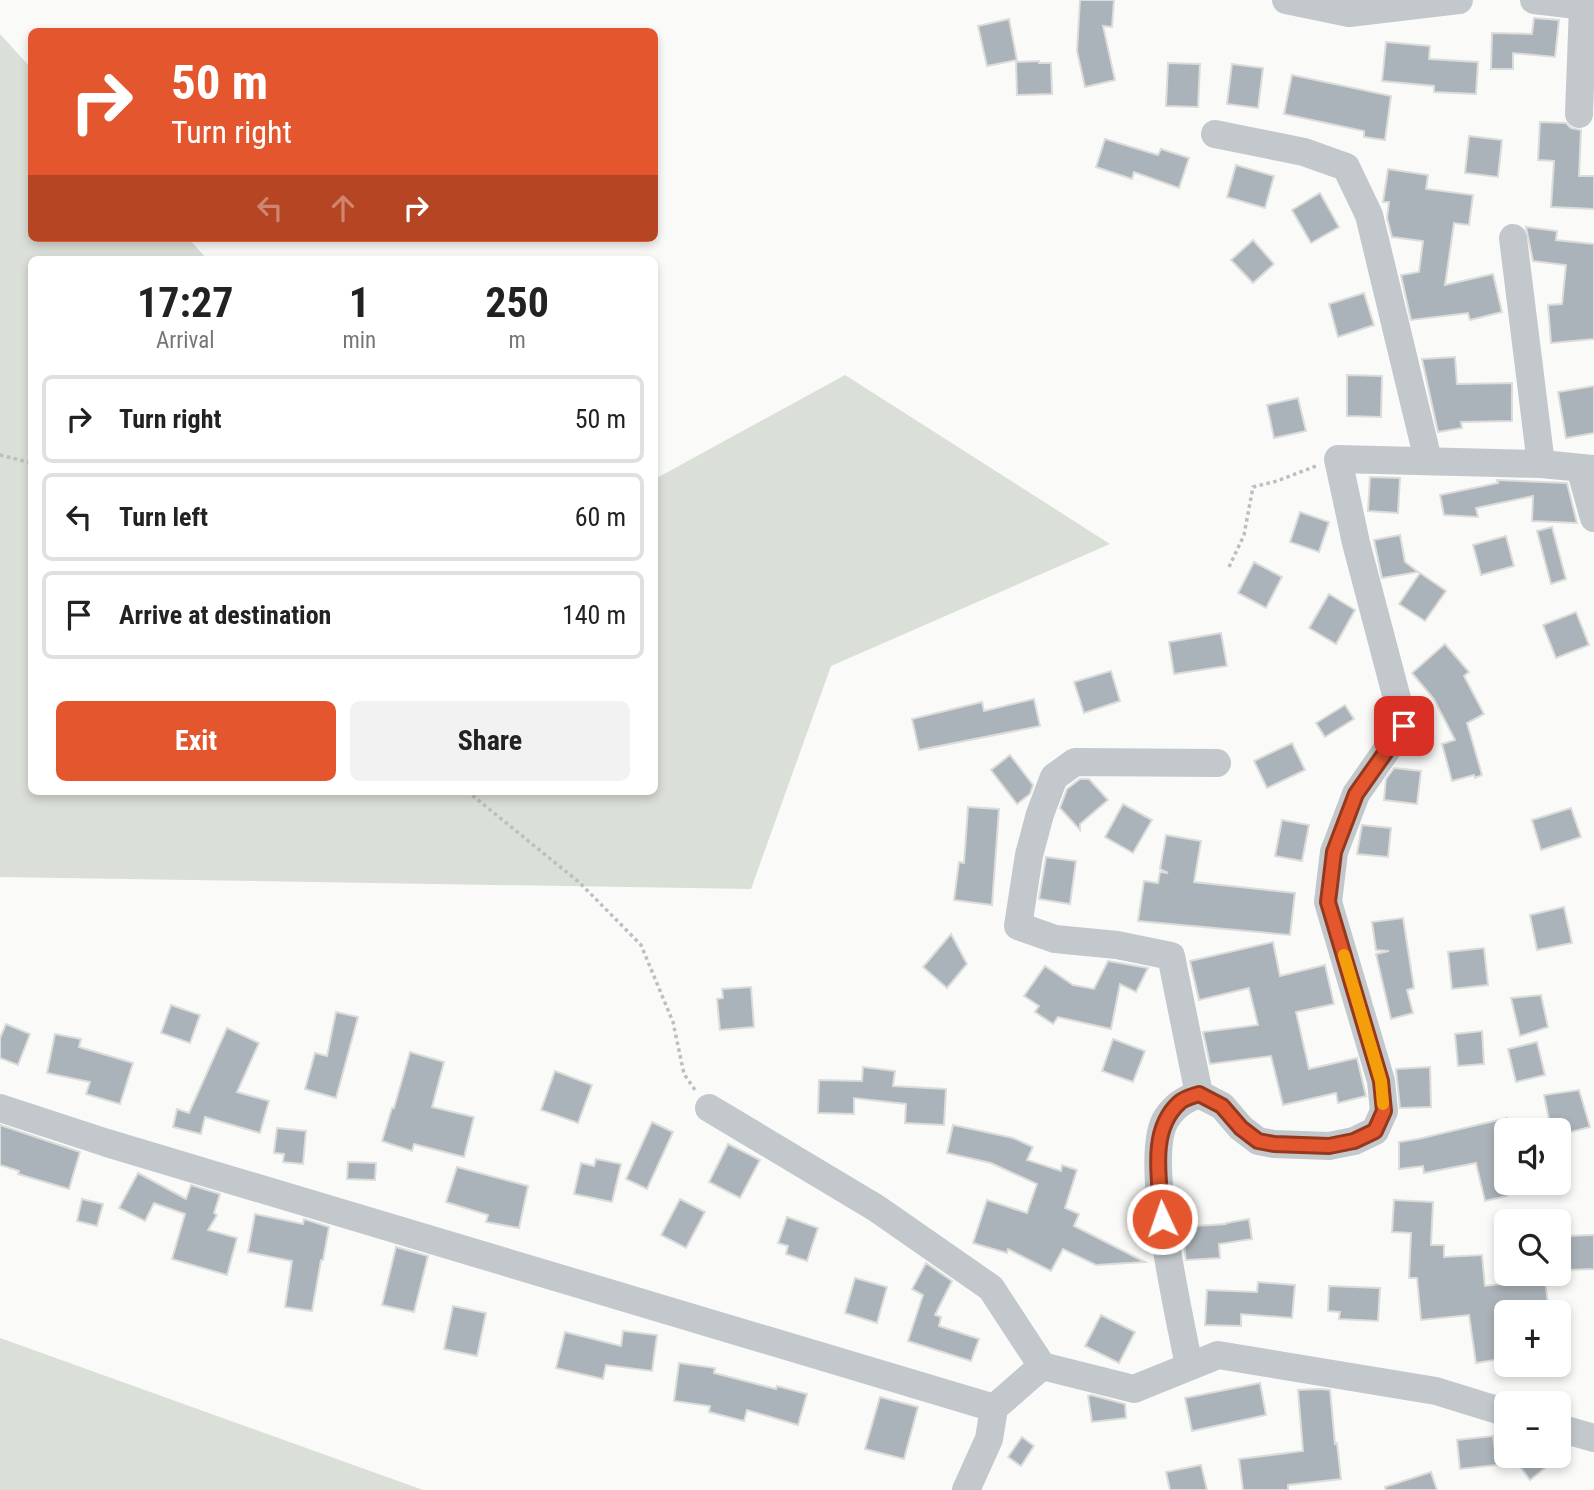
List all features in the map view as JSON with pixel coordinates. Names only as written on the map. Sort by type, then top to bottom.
[{"type":"street","points":[[1286,0],[1349,13],[1459,0]]},
{"type":"street","points":[[1534,0],[1589,7],[1579,114]]},
{"type":"street","points":[[1215,134],[1304,152],[1346,167],[1369,215],[1429,460]]},
{"type":"street","points":[[1513,238],[1541,464]]},
{"type":"street","points":[[1189,1366],[1162,1219],[1158,1148],[1165,1121],[1181,1101],[1199,1094],[1222,1106],[1241,1128],[1258,1141],[1329,1146],[1354,1141],[1375,1131],[1384,1111],[1381,1081],[1328,902],[1334,852],[1356,794],[1404,726],[1356,543],[1338,459],[1541,464],[1587,469],[1594,518]]},
{"type":"street","points":[[1199,1094],[1171,956],[1117,945],[1055,939],[1018,926],[1029,855],[1054,777],[1075,762],[1217,763]]},
{"type":"street","points":[[0,1108],[121,1147],[993,1408]]},
{"type":"street","points":[[709,1108],[876,1208],[991,1288],[1042,1366],[1134,1390],[1218,1355],[1436,1391],[1494,1409]]},
{"type":"street","points":[[966,1490],[989,1439],[993,1408],[1042,1366]]},
{"type":"street","points":[[1571,1431],[1594,1438]]},
{"type":"path","points":[[0,456],[28,462]]},
{"type":"path","points":[[1229,567],[1244,535],[1253,487],[1338,459]]},
{"type":"path","points":[[472,795],[580,883],[640,945],[673,1022],[684,1074],[709,1108]]},
{"type":"shaded area","points":[[0,34],[28,65],[28,242],[192,242],[204,256],[28,256],[28,795],[658,795],[658,477],[845,375],[1110,544],[831,666],[751,889],[0,877]]},
{"type":"shaded area","points":[[0,1338],[423,1490],[0,1490]]},
{"type":"building","points":[[1080,0],[1114,0],[1112,27],[1103,26],[1115,80],[1085,87],[1077,51]]},
{"type":"building","points":[[1534,18],[1559,20],[1555,57],[1513,53],[1513,69],[1491,69],[1492,33],[1532,34]]},
{"type":"building","points":[[1009,19],[1017,60],[987,66],[978,26]]},
{"type":"building","points":[[1386,42],[1430,46],[1429,59],[1478,62],[1476,94],[1434,92],[1434,86],[1382,81]]},
{"type":"building","points":[[1016,62],[1051,63],[1052,94],[1017,95]]},
{"type":"building","points":[[1168,63],[1200,64],[1198,107],[1166,106]]},
{"type":"building","points":[[1232,64],[1263,68],[1258,108],[1227,104]]},
{"type":"building","points":[[1292,75],[1391,96],[1385,140],[1364,137],[1364,131],[1284,114]]},
{"type":"building","points":[[1540,122],[1566,123],[1571,128],[1581,130],[1579,176],[1594,176],[1594,209],[1551,207],[1554,161],[1538,160]]},
{"type":"building","points":[[1469,136],[1502,140],[1498,177],[1465,173]]},
{"type":"building","points":[[1105,139],[1158,155],[1161,149],[1189,158],[1179,188],[1134,172],[1132,179],[1096,167]]},
{"type":"building","points":[[1236,165],[1274,176],[1265,208],[1227,197]]},
{"type":"building","points":[[1388,169],[1428,175],[1426,189],[1473,195],[1469,225],[1454,223],[1445,285],[1493,274],[1502,312],[1470,320],[1468,313],[1411,320],[1401,275],[1419,272],[1423,241],[1392,237],[1387,218],[1389,202],[1383,202]]},
{"type":"building","points":[[1320,193],[1339,227],[1311,243],[1292,210]]},
{"type":"building","points":[[1526,227],[1557,231],[1556,240],[1594,244],[1594,339],[1551,343],[1548,305],[1562,304],[1566,265],[1533,261]]},
{"type":"building","points":[[1253,240],[1274,264],[1253,283],[1231,260]]},
{"type":"building","points":[[1364,293],[1374,325],[1338,337],[1329,304]]},
{"type":"building","points":[[1455,357],[1457,384],[1512,383],[1512,421],[1461,422],[1462,428],[1438,432],[1422,359]]},
{"type":"building","points":[[1347,375],[1382,376],[1381,417],[1347,416]]},
{"type":"building","points":[[1594,386],[1594,433],[1566,438],[1558,392]]},
{"type":"building","points":[[1298,398],[1306,431],[1274,438],[1267,405]]},
{"type":"building","points":[[1370,477],[1400,478],[1398,513],[1368,511]]},
{"type":"building","points":[[1497,480],[1567,483],[1577,523],[1532,521],[1533,496],[1476,508],[1478,517],[1444,515],[1440,495],[1498,483]]},
{"type":"building","points":[[1300,512],[1329,522],[1319,552],[1290,542]]},
{"type":"building","points":[[1552,527],[1566,579],[1551,584],[1537,531]]},
{"type":"building","points":[[1400,535],[1405,562],[1418,572],[1382,578],[1374,540]]},
{"type":"building","points":[[1506,536],[1514,566],[1481,575],[1473,545]]},
{"type":"building","points":[[1254,562],[1282,577],[1266,608],[1238,593]]},
{"type":"building","points":[[1420,573],[1446,591],[1425,621],[1399,604]]},
{"type":"building","points":[[1329,594],[1355,610],[1336,644],[1309,628]]},
{"type":"building","points":[[1576,612],[1589,645],[1556,658],[1543,625]]},
{"type":"building","points":[[1221,633],[1227,666],[1174,674],[1169,642]]},
{"type":"building","points":[[1445,644],[1469,672],[1464,676],[1484,714],[1467,723],[1482,775],[1475,778],[1474,775],[1452,781],[1442,744],[1455,740],[1434,699],[1412,673]]},
{"type":"building","points":[[1111,671],[1120,701],[1084,713],[1074,682]]},
{"type":"building","points":[[1034,699],[1040,726],[919,750],[912,719],[982,702],[984,711]]},
{"type":"building","points":[[1345,705],[1354,719],[1325,737],[1316,723]]},
{"type":"building","points":[[1292,743],[1305,770],[1267,788],[1254,761]]},
{"type":"building","points":[[1010,755],[1033,785],[1030,794],[1017,804],[991,770]]},
{"type":"building","points":[[1394,768],[1421,771],[1417,804],[1384,800],[1386,779]]},
{"type":"building","points":[[1080,779],[1089,779],[1108,800],[1080,824],[1080,830],[1060,808],[1067,789]]},
{"type":"building","points":[[1123,804],[1152,820],[1133,853],[1105,837]]},
{"type":"building","points":[[968,807],[999,809],[992,905],[954,900],[959,862],[964,863]]},
{"type":"building","points":[[1571,808],[1581,837],[1541,850],[1532,820]]},
{"type":"building","points":[[1282,820],[1309,825],[1302,861],[1275,856]]},
{"type":"building","points":[[1362,825],[1391,828],[1388,857],[1357,854]]},
{"type":"building","points":[[1166,835],[1201,841],[1194,882],[1295,893],[1290,935],[1138,921],[1144,881],[1158,883],[1160,872],[1168,873],[1160,869]]},
{"type":"building","points":[[1046,857],[1076,861],[1070,904],[1039,899]]},
{"type":"building","points":[[1564,907],[1572,943],[1537,950],[1530,915]]},
{"type":"building","points":[[1403,918],[1414,988],[1407,990],[1413,1013],[1391,1019],[1376,954],[1389,951],[1376,950],[1372,922]]},
{"type":"building","points":[[951,934],[967,964],[947,988],[923,967]]},
{"type":"building","points":[[1273,942],[1280,976],[1325,965],[1334,1004],[1296,1012],[1309,1069],[1357,1058],[1366,1096],[1338,1103],[1336,1093],[1283,1105],[1271,1056],[1210,1064],[1203,1032],[1258,1025],[1249,988],[1199,1000],[1190,961]]},
{"type":"building","points":[[1484,948],[1488,985],[1452,989],[1448,952]]},
{"type":"building","points":[[1108,961],[1148,968],[1136,992],[1120,984],[1111,1029],[1058,1017],[1053,1024],[1035,1012],[1039,1006],[1024,996],[1045,966],[1073,985],[1094,989]]},
{"type":"building","points":[[751,987],[754,1027],[720,1030],[717,999],[723,998],[722,989]]},
{"type":"building","points":[[1541,995],[1548,1027],[1520,1036],[1511,998]]},
{"type":"building","points":[[171,1005],[200,1015],[190,1043],[161,1033]]},
{"type":"building","points":[[336,1012],[358,1017],[336,1098],[305,1089],[315,1053],[327,1056]]},
{"type":"building","points":[[6,1024],[30,1034],[18,1065],[0,1058],[0,1038]]},
{"type":"building","points":[[227,1028],[259,1043],[237,1092],[269,1101],[260,1133],[205,1117],[201,1134],[173,1127],[177,1109],[189,1113]]},
{"type":"building","points":[[1482,1031],[1484,1064],[1458,1066],[1455,1034]]},
{"type":"building","points":[[55,1034],[81,1039],[79,1047],[133,1063],[120,1104],[86,1094],[90,1082],[47,1073]]},
{"type":"building","points":[[1113,1039],[1145,1051],[1133,1082],[1102,1071]]},
{"type":"building","points":[[1537,1042],[1545,1075],[1516,1082],[1508,1049]]},
{"type":"building","points":[[410,1052],[444,1062],[432,1107],[474,1117],[464,1157],[414,1144],[412,1151],[382,1141]]},
{"type":"building","points":[[863,1067],[895,1071],[893,1086],[946,1089],[944,1125],[905,1123],[906,1104],[854,1098],[854,1114],[818,1113],[819,1080],[862,1081]]},
{"type":"building","points":[[1430,1067],[1431,1107],[1400,1108],[1396,1069]]},
{"type":"building","points":[[555,1071],[592,1085],[578,1123],[541,1110]]},
{"type":"building","points":[[1579,1090],[1590,1127],[1571,1132],[1571,1118],[1549,1118],[1544,1095]]},
{"type":"building","points":[[1494,1121],[1494,1195],[1507,1196],[1485,1201],[1476,1163],[1424,1173],[1423,1166],[1399,1169],[1399,1142]]},
{"type":"building","points":[[652,1122],[673,1132],[647,1189],[626,1179]]},
{"type":"building","points":[[0,1125],[80,1152],[69,1189],[18,1174],[19,1171],[0,1165]]},
{"type":"building","points":[[953,1125],[1013,1138],[1033,1147],[1027,1160],[1061,1171],[1062,1165],[1077,1170],[1065,1208],[1079,1214],[1074,1226],[1145,1262],[1096,1265],[1063,1249],[1051,1271],[1008,1249],[1007,1253],[973,1243],[987,1200],[1027,1213],[1037,1184],[991,1163],[947,1153]]},
{"type":"building","points":[[277,1128],[306,1131],[303,1164],[283,1162],[284,1154],[274,1153]]},
{"type":"building","points":[[728,1144],[760,1160],[740,1198],[709,1182]]},
{"type":"building","points":[[596,1159],[621,1164],[612,1202],[574,1194],[581,1163],[594,1166]]},
{"type":"building","points":[[348,1162],[376,1163],[375,1180],[347,1179]]},
{"type":"building","points":[[457,1167],[528,1186],[519,1228],[486,1222],[488,1215],[446,1202]]},
{"type":"building","points":[[138,1173],[186,1199],[191,1185],[220,1194],[214,1213],[217,1215],[208,1230],[237,1238],[227,1275],[172,1259],[185,1214],[154,1203],[145,1221],[119,1208]]},
{"type":"building","points":[[82,1199],[103,1204],[97,1226],[77,1221]]},
{"type":"building","points":[[680,1199],[705,1212],[686,1248],[661,1235]]},
{"type":"building","points":[[1394,1200],[1433,1202],[1431,1245],[1444,1245],[1444,1257],[1482,1255],[1485,1286],[1546,1286],[1548,1300],[1494,1300],[1494,1360],[1476,1363],[1469,1315],[1421,1320],[1417,1278],[1409,1278],[1411,1233],[1392,1232]]},
{"type":"building","points":[[255,1214],[303,1224],[304,1219],[329,1227],[312,1311],[285,1307],[292,1261],[248,1252]]},
{"type":"building","points":[[787,1217],[818,1228],[807,1261],[786,1254],[788,1246],[778,1243]]},
{"type":"building","points":[[1249,1219],[1252,1239],[1219,1244],[1220,1258],[1186,1260],[1182,1227],[1226,1224]]},
{"type":"building","points":[[1594,1235],[1594,1269],[1571,1270],[1571,1236]]},
{"type":"building","points":[[396,1247],[428,1256],[414,1312],[382,1305]]},
{"type":"building","points":[[926,1263],[952,1281],[935,1315],[941,1317],[939,1326],[979,1339],[971,1361],[908,1341],[923,1295],[912,1289]]},
{"type":"building","points":[[855,1278],[887,1287],[877,1323],[845,1313]]},
{"type":"building","points":[[1258,1282],[1295,1285],[1292,1318],[1241,1314],[1241,1326],[1205,1325],[1207,1290],[1257,1292]]},
{"type":"building","points":[[1329,1286],[1380,1288],[1378,1321],[1339,1319],[1340,1312],[1328,1311]]},
{"type":"building","points":[[453,1306],[486,1313],[477,1356],[444,1349]]},
{"type":"building","points":[[1101,1315],[1135,1332],[1119,1363],[1085,1346]]},
{"type":"building","points":[[623,1331],[657,1335],[652,1371],[606,1365],[603,1379],[556,1368],[565,1332],[621,1346]]},
{"type":"building","points":[[679,1363],[715,1368],[714,1373],[807,1394],[798,1425],[747,1410],[744,1421],[709,1412],[710,1406],[674,1401]]},
{"type":"building","points":[[1260,1383],[1266,1415],[1192,1431],[1185,1398]]},
{"type":"building","points":[[1298,1390],[1330,1390],[1341,1479],[1288,1485],[1288,1490],[1243,1490],[1239,1459],[1303,1451]]},
{"type":"building","points":[[1088,1396],[1125,1404],[1126,1418],[1092,1422]]},
{"type":"building","points":[[880,1397],[918,1407],[904,1459],[865,1449]]},
{"type":"building","points":[[1493,1436],[1494,1465],[1460,1469],[1457,1440]]},
{"type":"building","points":[[1022,1437],[1034,1446],[1021,1466],[1008,1457]]},
{"type":"building","points":[[1201,1465],[1207,1490],[1170,1490],[1166,1472]]},
{"type":"building","points":[[1521,1468],[1545,1468],[1530,1480]]},
{"type":"building","points":[[1431,1472],[1437,1490],[1386,1490],[1385,1487]]},
{"type":"slow traffic","points":[[1344,955],[1381,1081],[1383,1104]]},
{"type":"route","points":[[1162,1219],[1158,1148],[1165,1121],[1181,1101],[1199,1094],[1222,1106],[1241,1128],[1258,1141],[1274,1144],[1329,1146],[1354,1141],[1375,1131],[1384,1111],[1381,1081],[1328,902],[1334,852],[1356,794],[1404,726]]}]
